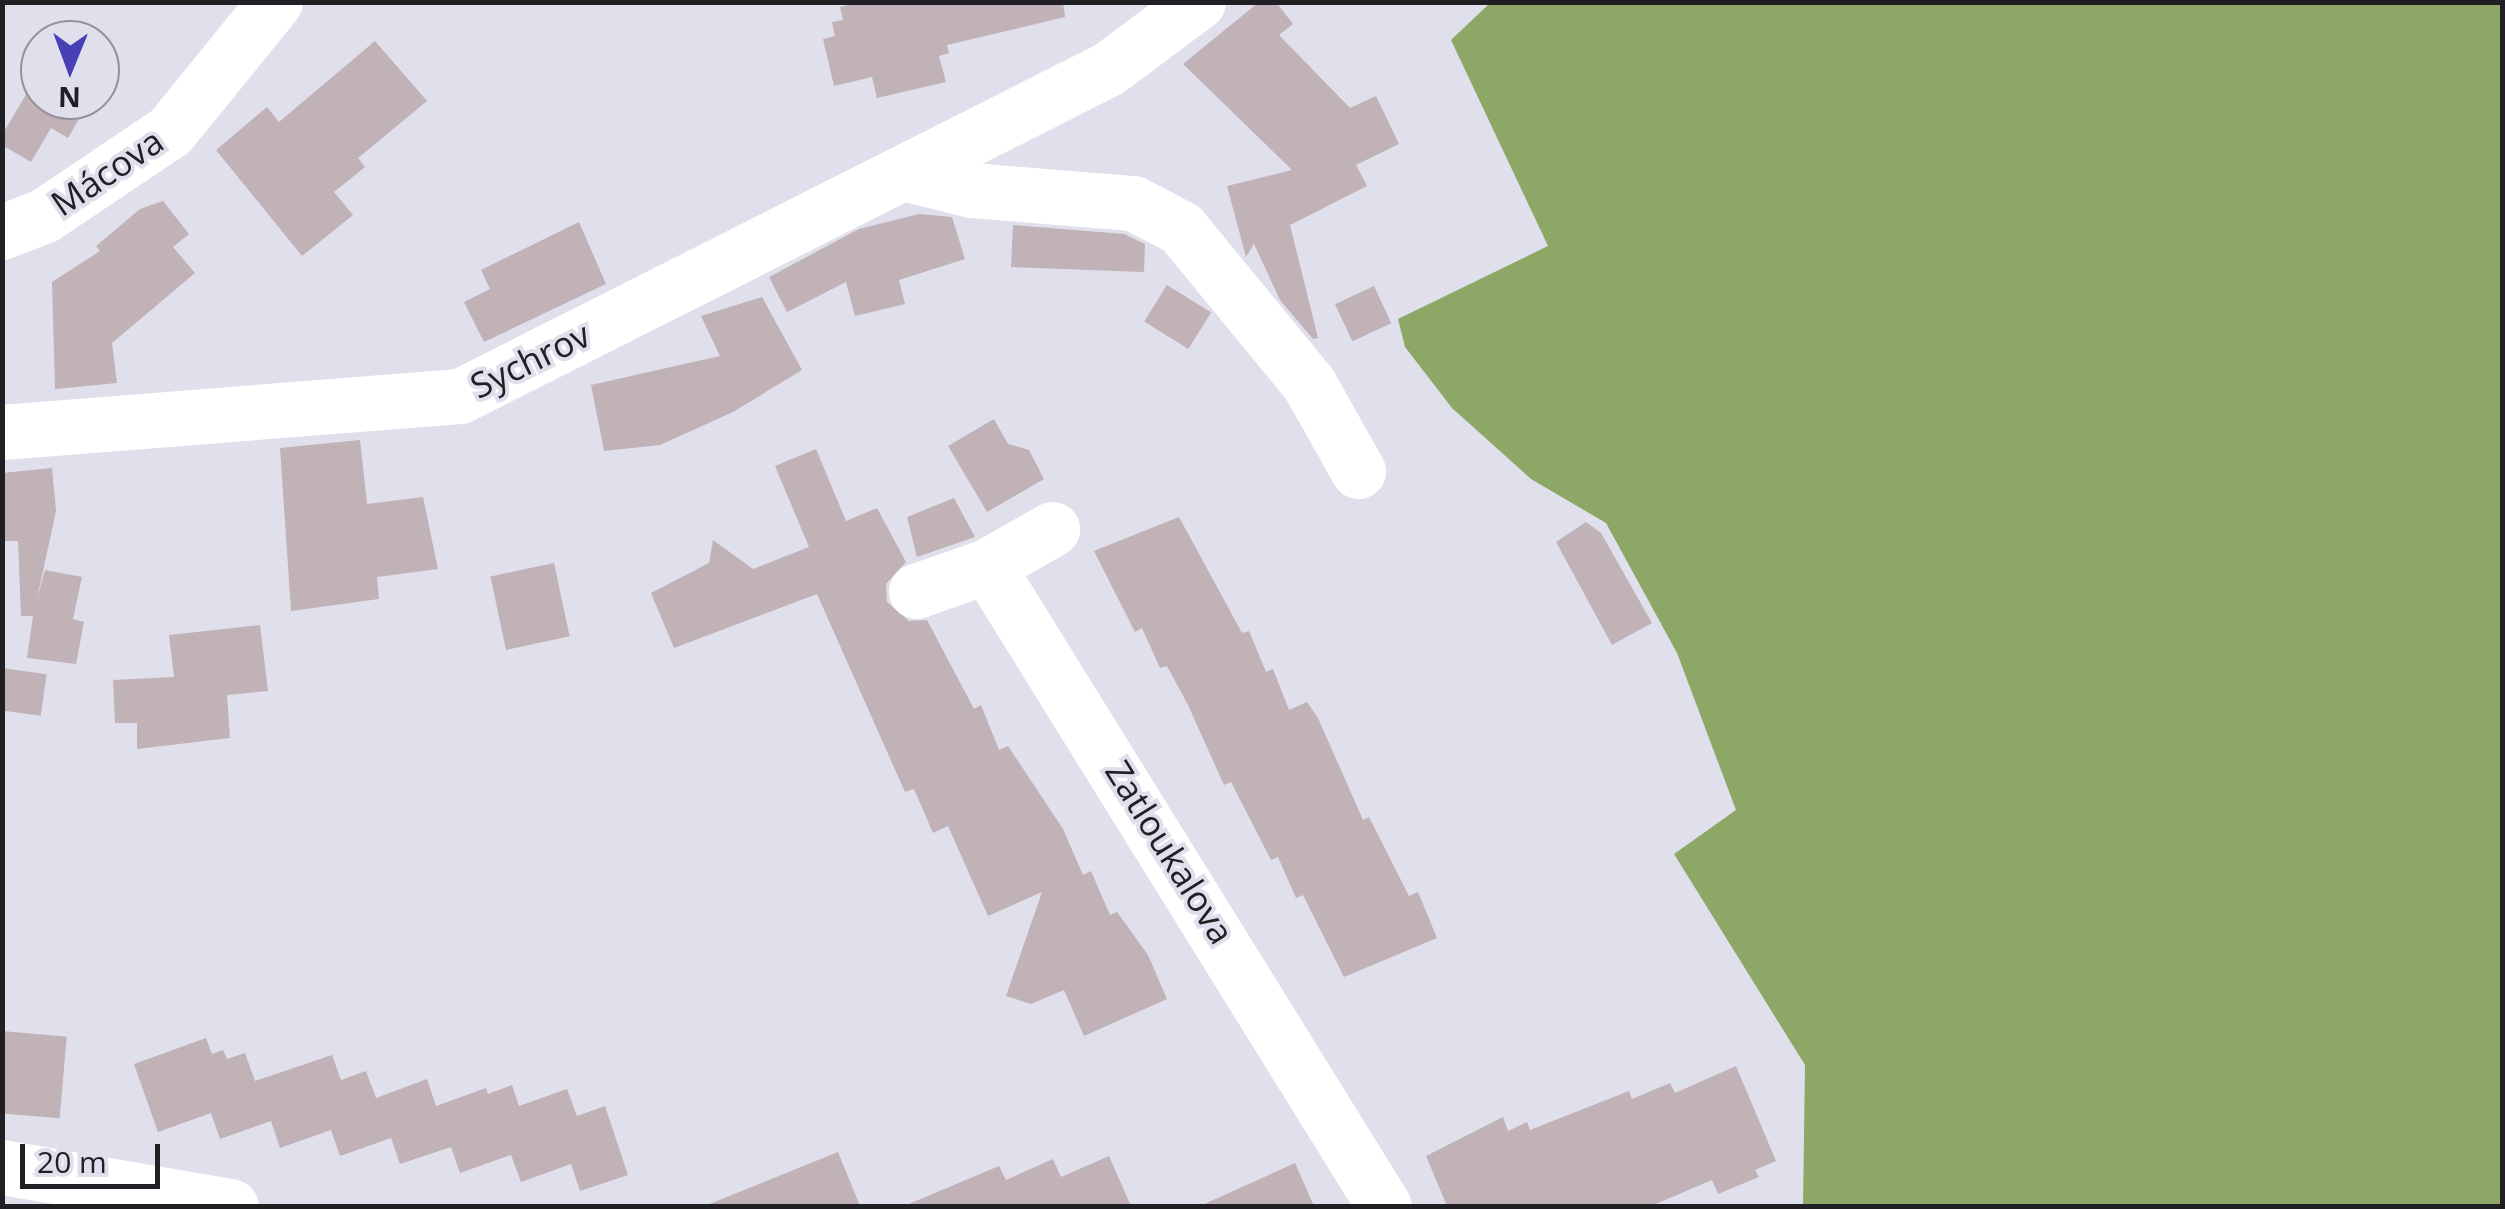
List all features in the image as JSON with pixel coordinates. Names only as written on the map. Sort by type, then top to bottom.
[{"type":"street","name":"Mácova","points":[[2,232],[45,216],[170,131],[275,2]]},
{"type":"street","name":"Sychrov","points":[[2,432],[460,396],[1108,68],[1198,2]]},
{"type":"street","points":[[904,173],[971,190],[1132,204],[1181,228],[1310,384],[1358,472]]},
{"type":"street","points":[[916,591],[987,566],[1052,529]]},
{"type":"street","name":"Zatloukalova","points":[[987,566],[1384,1206]]},
{"type":"street","points":[[2,1167],[231,1206]]},
{"type":"green space","points":[[1490,3],[2502,3],[2502,1206],[1803,1206],[1805,1065],[1674,854],[1736,810],[1677,653],[1606,523],[1531,479],[1452,408],[1405,347],[1398,319],[1548,246],[1451,40]]},
{"type":"building","points":[[860,2],[1063,2],[1065,17],[947,45],[949,53],[939,56],[946,82],[877,98],[872,77],[834,86],[823,39],[835,36],[832,22],[843,20],[840,7]]},
{"type":"building","points":[[1259,2],[1276,2],[1293,24],[1279,35],[1350,108],[1376,96],[1399,144],[1356,165],[1367,186],[1290,225],[1318,338],[1313,339],[1280,300],[1254,244],[1246,257],[1227,186],[1292,170],[1183,64]]},
{"type":"building","points":[[375,41],[427,101],[358,158],[365,167],[334,192],[353,215],[302,256],[216,150],[267,107],[279,122]]},
{"type":"building","points":[[20,105],[20,120],[78,120],[68,138],[51,128],[31,162],[2,145],[2,135]]},
{"type":"building","points":[[163,201],[189,234],[173,247],[195,273],[112,343],[117,383],[55,389],[52,282],[100,251],[96,246],[140,209]]},
{"type":"building","points":[[919,214],[952,217],[965,259],[899,280],[905,304],[855,316],[846,282],[787,312],[769,277],[859,229]]},
{"type":"building","points":[[579,222],[606,284],[484,342],[464,302],[490,289],[481,270]]},
{"type":"building","points":[[1013,225],[1124,234],[1145,244],[1144,272],[1011,267]]},
{"type":"building","points":[[1167,285],[1211,313],[1188,349],[1144,321]]},
{"type":"building","points":[[1374,286],[1391,323],[1352,341],[1335,304]]},
{"type":"building","points":[[762,297],[802,370],[733,412],[660,445],[604,451],[591,385],[720,356],[701,316]]},
{"type":"building","points":[[994,419],[1008,444],[1029,450],[1044,479],[987,512],[948,446]]},
{"type":"building","points":[[360,440],[367,504],[423,497],[438,569],[377,577],[379,599],[291,611],[280,448]]},
{"type":"building","points":[[816,449],[846,521],[877,508],[906,562],[886,584],[887,602],[909,621],[927,620],[974,709],[981,705],[999,750],[1008,746],[1063,829],[1083,875],[1091,871],[1110,915],[1117,912],[1148,955],[1167,999],[1084,1036],[1064,990],[1031,1004],[1006,996],[1042,892],[988,916],[948,826],[933,833],[914,789],[905,792],[817,594],[674,648],[651,593],[709,563],[713,540],[753,569],[809,547],[775,466]]},
{"type":"building","points":[[52,468],[56,511],[37,599],[45,570],[82,577],[73,619],[84,622],[76,664],[27,658],[33,616],[21,616],[18,541],[2,541],[2,473]]},
{"type":"building","points":[[954,498],[975,537],[917,557],[907,517]]},
{"type":"building","points":[[1179,517],[1242,633],[1249,631],[1266,672],[1273,669],[1289,710],[1307,702],[1318,718],[1363,820],[1369,817],[1409,896],[1418,892],[1437,938],[1344,977],[1303,895],[1296,898],[1278,857],[1271,860],[1231,782],[1224,785],[1167,666],[1160,668],[1142,628],[1135,632],[1094,551]]},
{"type":"building","points":[[1586,522],[1601,533],[1652,623],[1612,645],[1556,542]]},
{"type":"building","points":[[554,563],[570,636],[506,650],[490,577]]},
{"type":"building","points":[[260,625],[268,691],[227,695],[230,738],[137,749],[137,723],[115,723],[113,680],[174,677],[169,635]]},
{"type":"building","points":[[2,668],[47,674],[41,716],[2,710]]},
{"type":"building","points":[[2,1031],[67,1037],[60,1118],[2,1113]]},
{"type":"building","points":[[206,1038],[212,1054],[223,1050],[227,1059],[245,1053],[255,1081],[332,1055],[341,1080],[366,1071],[376,1098],[427,1079],[436,1106],[486,1088],[488,1094],[512,1085],[519,1106],[567,1089],[577,1116],[605,1106],[628,1175],[580,1191],[571,1164],[521,1182],[511,1155],[460,1173],[451,1147],[400,1164],[391,1138],[340,1156],[331,1130],[280,1148],[271,1121],[220,1139],[211,1113],[158,1132],[134,1064]]},
{"type":"building","points":[[1736,1066],[1776,1161],[1755,1170],[1759,1177],[1718,1194],[1712,1180],[1651,1206],[1447,1206],[1426,1156],[1503,1117],[1508,1131],[1527,1122],[1530,1130],[1629,1091],[1632,1099],[1670,1083],[1675,1093]]},
{"type":"building","points":[[838,1152],[860,1206],[707,1206],[707,1205]]},
{"type":"building","points":[[1109,1156],[1131,1206],[904,1206],[999,1166],[1006,1180],[1053,1159],[1061,1177]]},
{"type":"building","points":[[1295,1163],[1314,1206],[1200,1206]]}]
